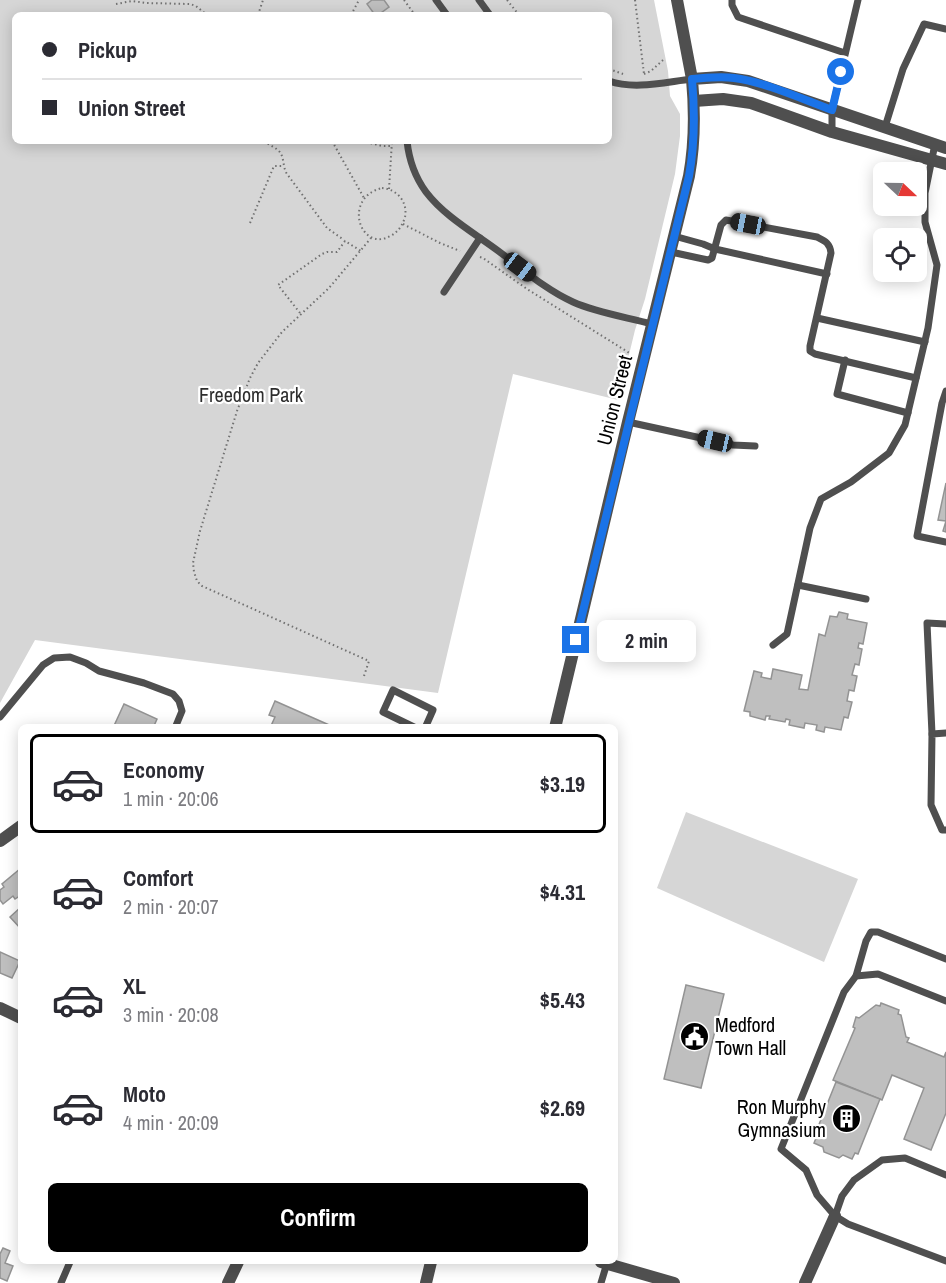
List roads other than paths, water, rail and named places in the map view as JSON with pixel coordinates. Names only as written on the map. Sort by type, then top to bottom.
[{"type":"street","name":"Union Street","points":[[556,724],[692,158],[694,101],[692,79],[677,0]]},
{"type":"street","points":[[692,79],[735,78],[764,85],[941,146]]},
{"type":"street","points":[[694,101],[723,99],[751,103],[832,132],[946,164]]},
{"type":"street","points":[[2,835],[18,827]]},
{"type":"street","points":[[0,1008],[18,1017]]},
{"type":"street","points":[[805,1283],[835,1216]]},
{"type":"street","points":[[228,1283],[237,1264]]},
{"type":"street","points":[[426,1283],[431,1264]]},
{"type":"street","points":[[611,1264],[674,1283]]},
{"type":"lane","points":[[732,0],[738,17],[845,54]]},
{"type":"lane","points":[[832,132],[832,110],[858,0]]},
{"type":"lane","points":[[885,127],[903,69],[924,24],[946,29]]},
{"type":"lane","points":[[612,82],[636,86],[692,79]]},
{"type":"lane","points":[[408,144],[414,171],[428,194],[452,217],[535,279],[565,298],[594,310],[652,324]]},
{"type":"lane","points":[[773,645],[787,634],[810,528],[820,499],[851,482],[889,453],[905,425],[928,328],[937,265],[925,222],[925,193],[932,161],[941,146]]},
{"type":"lane","points":[[670,252],[708,260],[712,258],[721,225],[726,220],[817,237],[831,247],[831,253],[810,351],[916,378]]},
{"type":"lane","points":[[674,236],[715,249],[826,274]]},
{"type":"lane","points":[[444,292],[480,238]]},
{"type":"lane","points":[[817,318],[925,342]]},
{"type":"lane","points":[[845,360],[837,394],[908,413]]},
{"type":"lane","points":[[946,390],[917,537],[946,542]]},
{"type":"lane","points":[[628,422],[733,445],[755,446]]},
{"type":"lane","points":[[798,585],[866,599]]},
{"type":"lane","points":[[946,624],[927,623],[932,734],[931,805],[942,830],[946,830]]},
{"type":"lane","points":[[0,717],[43,665],[54,658],[70,657],[99,671],[144,683],[173,694],[179,701],[182,711],[177,724]]},
{"type":"lane","points":[[408,724],[383,712],[393,690],[434,710],[427,724]]},
{"type":"lane","points":[[932,734],[946,733]]},
{"type":"lane","points":[[946,959],[878,932],[871,932],[866,941],[856,976],[843,992],[781,1149],[806,1170],[817,1195],[835,1216],[848,1224],[946,1260]]},
{"type":"lane","points":[[856,976],[878,974],[946,1001]]},
{"type":"lane","points":[[835,1216],[842,1196],[854,1180],[882,1160],[905,1158],[946,1175]]},
{"type":"lane","points":[[61,1283],[69,1264]]},
{"type":"lane","points":[[601,1283],[604,1264]]},
{"type":"place","name":"Medford Town Hall","points":[[694,1036]]},
{"type":"place","name":"Ron Murphy Gymnasium","points":[[847,1118]]},
{"type":"park label","name":"Freedom Park","points":[[251,394]]}]
